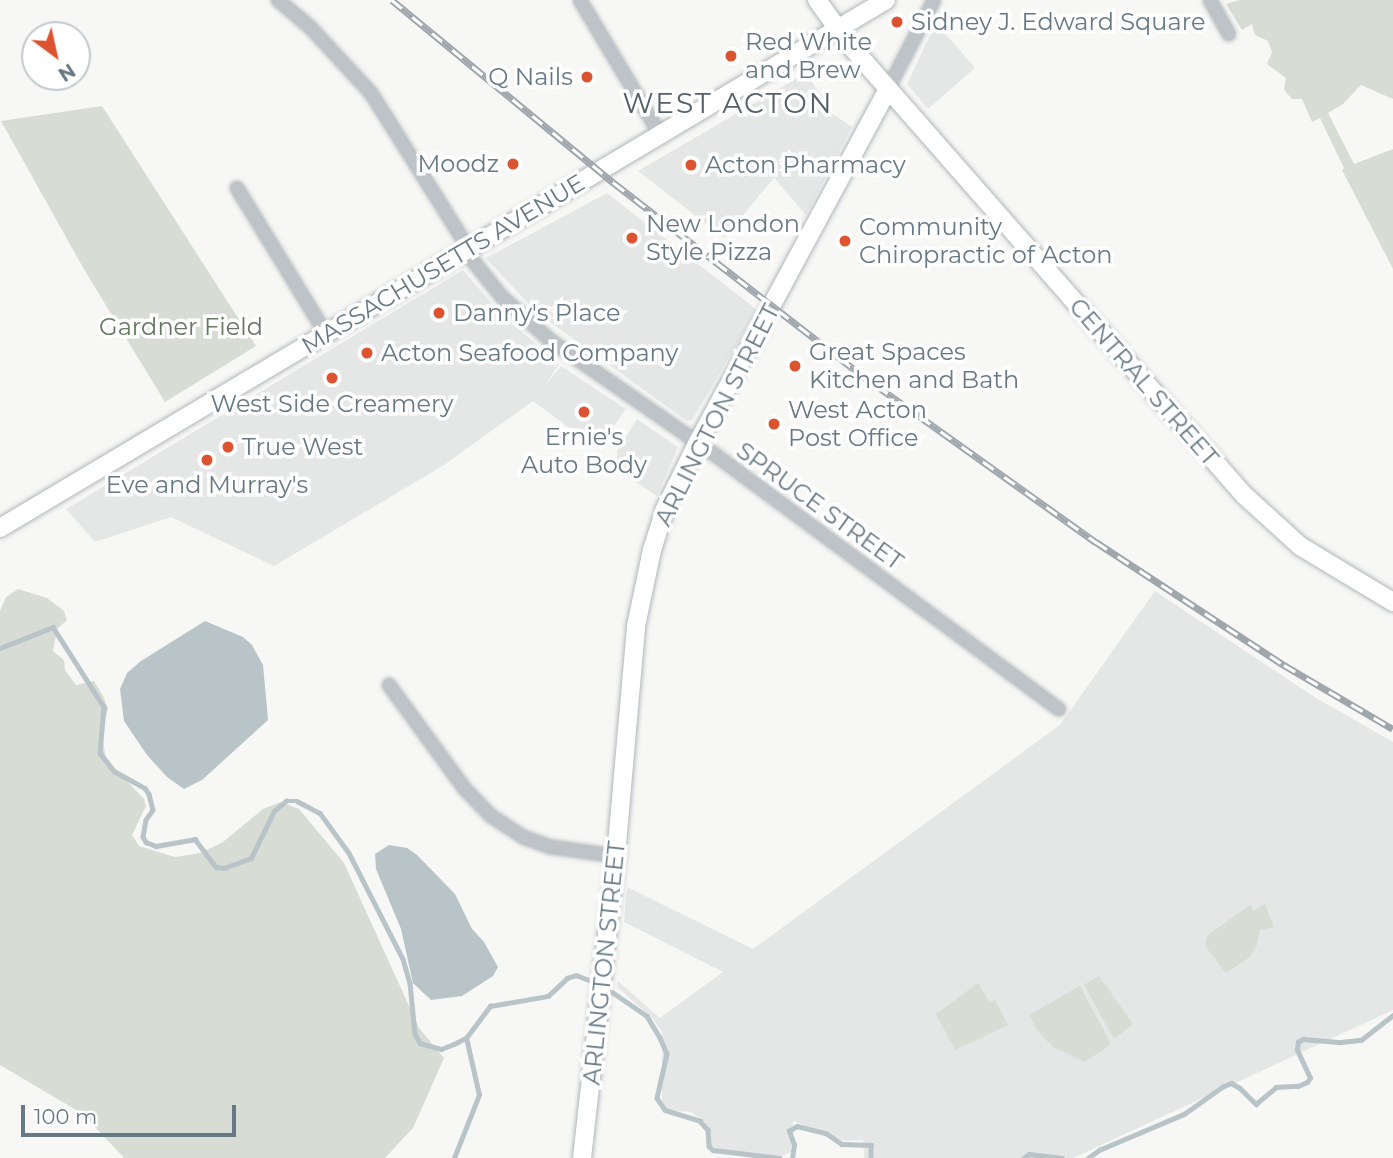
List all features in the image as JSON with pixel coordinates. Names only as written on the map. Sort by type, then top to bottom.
[{"type":"street","name":"SPRUCE STREET","points":[[278,0],[310,27],[371,93],[467,250],[502,297],[541,333],[698,442],[1059,709]]},
{"type":"street","points":[[580,0],[660,134]]},
{"type":"street","name":"CENTRAL STREET","points":[[817,0],[837,29],[888,89],[1248,500],[1309,552],[1393,602]]},
{"type":"street","name":"MASSACHUSETTS AVENUE","points":[[0,528],[886,0]]},
{"type":"street","name":"ARLINGTON STREET","points":[[582,1158],[616,856],[636,626],[642,592],[665,509],[698,442],[934,0]]},
{"type":"street","points":[[1210,0],[1229,34]]},
{"type":"street","points":[[237,188],[326,334]]},
{"type":"street","points":[[389,685],[464,788],[491,816],[523,837],[551,847],[616,856]]},
{"type":"shaded area","points":[[936,23],[975,68],[928,109],[907,84]]},
{"type":"shaded area","points":[[806,73],[833,114],[852,127],[806,215],[774,178],[724,238],[638,171]]},
{"type":"shaded area","points":[[607,193],[757,310],[692,420],[687,421],[536,312],[486,258]]},
{"type":"shaded area","points":[[463,270],[499,312],[559,364],[545,385],[561,366],[626,409],[598,449],[533,401],[444,465],[274,566],[171,517],[95,542],[66,509]]},
{"type":"shaded area","points":[[637,419],[678,447],[657,496],[617,470],[617,451]]},
{"type":"shaded area","points":[[1155,591],[1316,698],[1393,742],[1393,1010],[1073,1158],[864,1158],[863,1140],[844,1141],[793,1121],[791,1152],[782,1156],[721,1153],[711,1145],[705,1122],[691,1112],[662,1110],[662,1032],[652,1018],[617,987],[618,981],[660,1018],[723,972],[624,922],[627,887],[753,949],[1060,725]]},
{"type":"shaded area","points":[[205,621],[243,637],[252,645],[263,665],[268,720],[202,780],[184,789],[167,777],[147,755],[124,721],[120,689],[127,673],[141,661]]},
{"type":"shaded area","points":[[389,845],[407,848],[417,855],[455,894],[472,929],[484,942],[498,967],[493,976],[462,996],[431,1000],[413,983],[401,929],[376,869],[375,854]]},
{"type":"green space","points":[[1239,0],[1393,0],[1393,99],[1361,85],[1343,104],[1328,113],[1354,164],[1393,149],[1393,269],[1342,170],[1344,168],[1320,118],[1312,122],[1302,99],[1292,99],[1284,90],[1286,78],[1267,64],[1272,52],[1268,41],[1255,35],[1252,24],[1242,30],[1226,4]]},
{"type":"green space","name":"Gardner Field","points":[[102,106],[256,346],[165,402],[85,271],[1,121]]},
{"type":"green space","points":[[18,589],[47,598],[64,611],[67,620],[57,629],[53,651],[64,660],[65,670],[76,685],[94,681],[103,696],[108,708],[102,735],[106,759],[144,799],[146,806],[132,835],[139,846],[175,857],[200,853],[223,842],[263,809],[281,802],[299,809],[344,863],[419,1028],[444,1058],[413,1128],[385,1158],[124,1158],[83,1114],[0,1065],[0,611],[6,597]]},
{"type":"green space","points":[[1265,904],[1274,927],[1260,930],[1257,945],[1250,957],[1226,973],[1205,946],[1207,936],[1250,905],[1254,911]]},
{"type":"green space","points":[[1099,976],[1133,1024],[1114,1039],[1084,985]]},
{"type":"green space","points":[[978,983],[989,1002],[995,1000],[1008,1025],[955,1050],[936,1014]]},
{"type":"green space","points":[[1080,986],[1111,1044],[1085,1062],[1053,1047],[1040,1034],[1029,1015]]},
{"type":"waterway","points":[[0,648],[53,627],[104,707],[100,753],[114,771],[145,788],[149,794],[153,810],[146,820],[143,837],[146,842],[156,846],[195,839],[216,867],[224,868],[251,858],[274,811],[286,801],[297,801],[320,813],[349,853],[403,959],[410,983],[415,1034],[420,1043],[441,1049],[454,1044],[466,1038],[490,1006],[548,996],[567,978],[576,975],[597,983]]},
{"type":"waterway","points":[[605,987],[647,1016],[660,1038],[667,1054],[657,1098],[665,1110],[700,1121],[708,1130],[709,1146],[713,1150],[780,1158]]},
{"type":"waterway","points":[[1088,1158],[1099,1150],[1184,1114],[1231,1083],[1256,1104],[1276,1087],[1298,1086],[1307,1082],[1310,1078],[1297,1050],[1298,1042],[1303,1039],[1341,1042],[1361,1040],[1393,1015]]},
{"type":"waterway","points":[[454,1158],[479,1095],[466,1038]]},
{"type":"waterway","points":[[792,1158],[794,1145],[789,1131],[797,1126],[826,1133],[842,1144],[871,1145],[871,1158]]},
{"type":"waterway","points":[[1024,1158],[1029,1154],[1062,1158]]},
{"type":"railway","points":[[392,0],[614,183],[856,371],[1096,542],[1284,665],[1393,729]]},
{"type":"place","name":"Sidney J. Edward Square","points":[[897,22]]},
{"type":"place","name":"Red White and Brew","points":[[731,56]]},
{"type":"place","name":"Q Nails","points":[[587,77]]},
{"type":"place","name":"Moodz","points":[[513,164]]},
{"type":"place","name":"Acton Pharmacy","points":[[691,165]]},
{"type":"place","name":"New London Style Pizza","points":[[632,238]]},
{"type":"place","name":"Community Chiropractic of Acton","points":[[845,241]]},
{"type":"place","name":"Danny's Place","points":[[439,313]]},
{"type":"place","name":"Acton Seafood Company","points":[[367,353]]},
{"type":"place","name":"Great Spaces Kitchen and Bath","points":[[795,366]]},
{"type":"place","name":"West Side Creamery","points":[[332,378]]},
{"type":"place","name":"Ernie's Auto Body","points":[[584,412]]},
{"type":"place","name":"West Acton Post Office","points":[[774,424]]},
{"type":"place","name":"True West","points":[[228,447]]},
{"type":"place","name":"Eve and Murray's","points":[[207,460]]},
{"type":"district","name":"WEST ACTON","points":[[728,103]]}]
